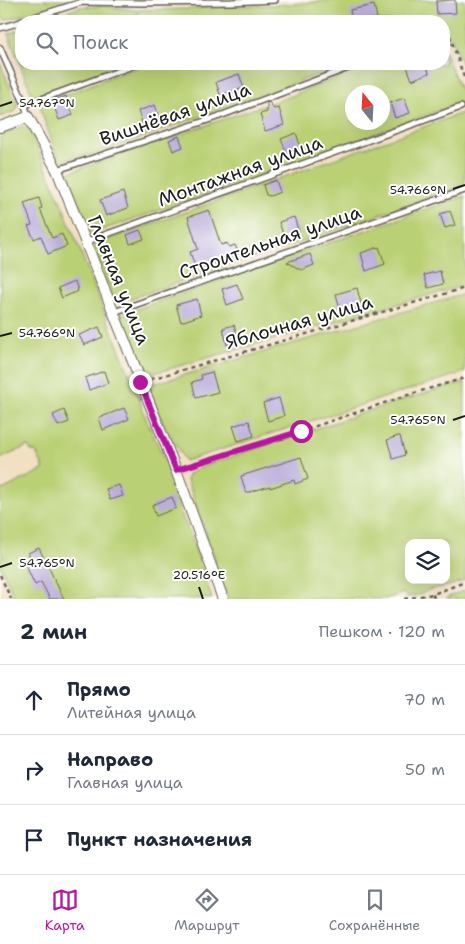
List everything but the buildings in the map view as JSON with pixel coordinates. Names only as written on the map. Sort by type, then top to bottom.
[{"type":"street","name":"Главная улица","points":[[28,117],[56,170],[114,312],[176,470],[222,599]]},
{"type":"street","points":[[0,127],[28,117]]},
{"type":"lane","points":[[41,15],[82,2],[142,3],[275,0]]},
{"type":"lane","points":[[0,28],[15,23]]},
{"type":"lane","points":[[0,48],[25,105],[28,117]]},
{"type":"lane","points":[[25,105],[121,70]]},
{"type":"lane","name":"Вишнёвая улица","points":[[56,170],[217,117],[344,70]]},
{"type":"lane","name":"Монтажная улица","points":[[85,242],[461,107]]},
{"type":"lane","name":"Строительная улица","points":[[114,312],[465,190]]},
{"type":"path","points":[[450,37],[465,80]]},
{"type":"path","name":"Яблочная улица","points":[[140,382],[465,288]]},
{"type":"path","points":[[176,470],[465,378]]},
{"type":"path","points":[[0,575],[11,599]]},
{"type":"path","points":[[404,599],[432,594],[465,582]]},
{"type":"path","points":[[432,594],[434,599]]},
{"type":"green space","points":[[0,0],[77,0],[23,15],[15,15],[15,17],[5,20],[0,9]]},
{"type":"green space","points":[[337,0],[465,0],[465,73],[450,38],[450,15],[138,15],[138,10],[292,4]]},
{"type":"green space","points":[[102,6],[136,10],[138,15],[58,15],[80,7]]},
{"type":"green space","points":[[15,31],[15,52],[8,34]]},
{"type":"green space","points":[[0,62],[17,105],[16,111],[0,117]]},
{"type":"green space","points":[[450,65],[464,99],[460,103],[390,128],[390,85],[345,85],[345,130],[385,130],[93,233],[89,231],[79,204],[64,174],[294,95],[355,70],[450,70]]},
{"type":"green space","points":[[22,70],[108,70],[33,97]]},
{"type":"green space","points":[[130,70],[331,70],[95,154],[59,161],[41,111],[42,104]]},
{"type":"green space","points":[[465,112],[465,184],[325,234],[115,303],[93,247],[96,244]]},
{"type":"green space","points":[[28,126],[63,207],[146,419],[167,465],[179,509],[193,541],[212,599],[15,599],[0,565],[0,559],[3,557],[0,551],[0,491],[44,469],[36,452],[31,451],[28,446],[0,459],[0,135]]},
{"type":"green space","points":[[465,196],[465,285],[144,376],[121,318],[122,314]]},
{"type":"green space","points":[[465,294],[465,372],[185,461],[160,416],[148,387],[149,385]]},
{"type":"green space","points":[[465,382],[465,580],[428,590],[422,594],[408,597],[403,593],[386,599],[228,599],[187,480],[188,474],[209,464],[396,402]]},
{"type":"green space","points":[[465,590],[465,599],[447,599],[448,597]]},
{"type":"route","points":[[140,382],[176,470],[301,431]]}]
